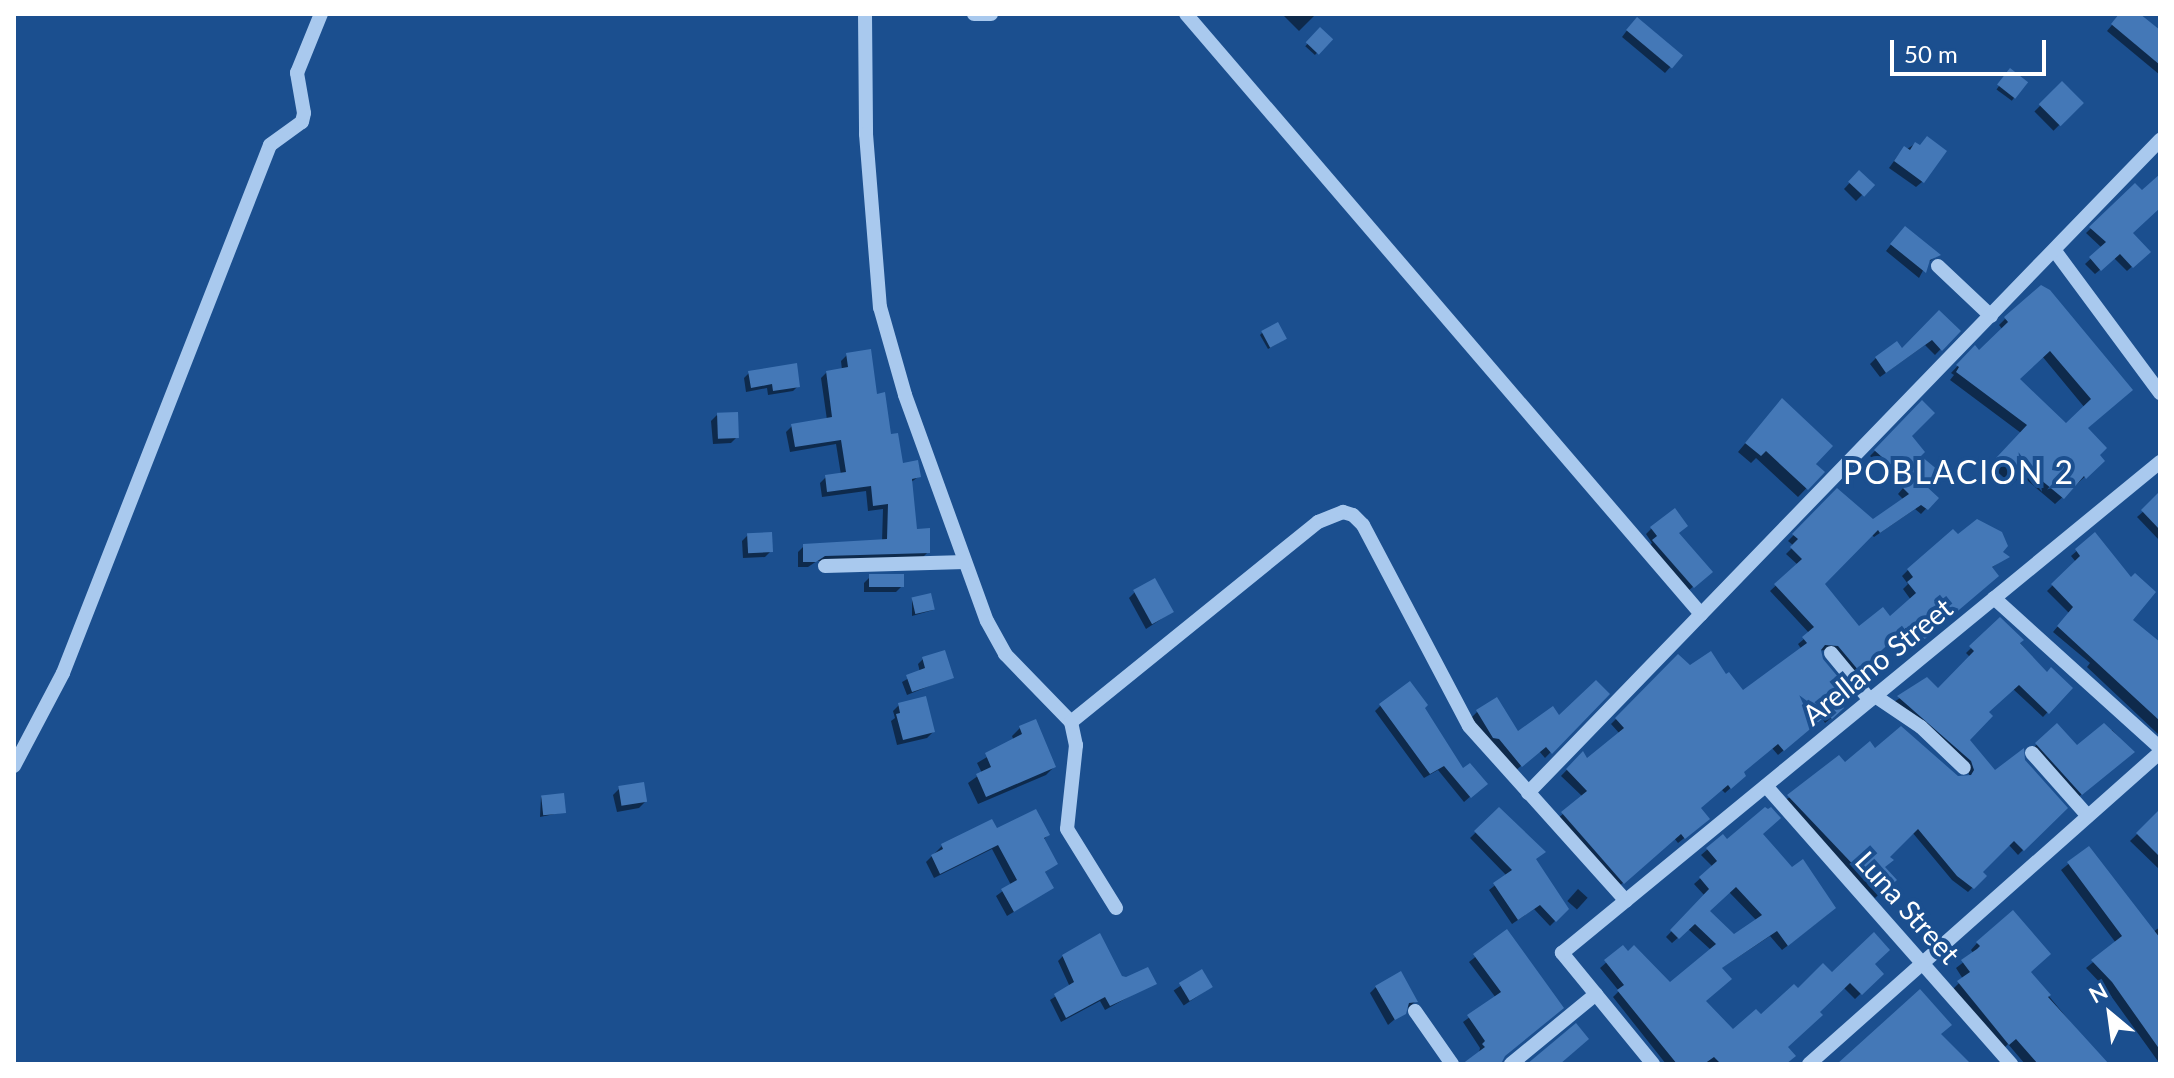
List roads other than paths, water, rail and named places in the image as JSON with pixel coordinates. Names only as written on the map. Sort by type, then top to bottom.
[{"type":"street","points":[[14,766],[63,673],[270,145],[302,122],[304,113],[297,73],[321,14]]},
{"type":"street","points":[[865,14],[866,134],[880,307],[905,395],[987,621],[1005,654],[1071,722],[1076,745],[1067,829],[1116,908]]},
{"type":"street","points":[[974,14],[991,14]]},
{"type":"street","points":[[1186,14],[1701,614]]},
{"type":"street","points":[[1528,793],[2160,140]]},
{"type":"street","points":[[2055,251],[2160,393]]},
{"type":"street","points":[[1938,266],[1991,316]]},
{"type":"street","name":"Arellano Street","points":[[1596,994],[1562,953],[2160,462]]},
{"type":"street","points":[[1071,722],[1318,522],[1343,512],[1353,515],[1363,525],[1469,726],[1626,901]]},
{"type":"street","points":[[825,566],[965,562]]},
{"type":"street","points":[[1809,1064],[2160,750],[1994,598]]},
{"type":"street","points":[[1831,653],[1872,698],[1921,727],[1964,768]]},
{"type":"street","points":[[2032,753],[2088,816]]},
{"type":"street","name":"Luna Street","points":[[1766,786],[2011,1064]]},
{"type":"street","points":[[1511,1064],[1596,994],[1653,1064]]},
{"type":"street","points":[[1415,1011],[1452,1064]]},
{"type":"district","name":"POBLACION 2","points":[[1959,472]]}]
